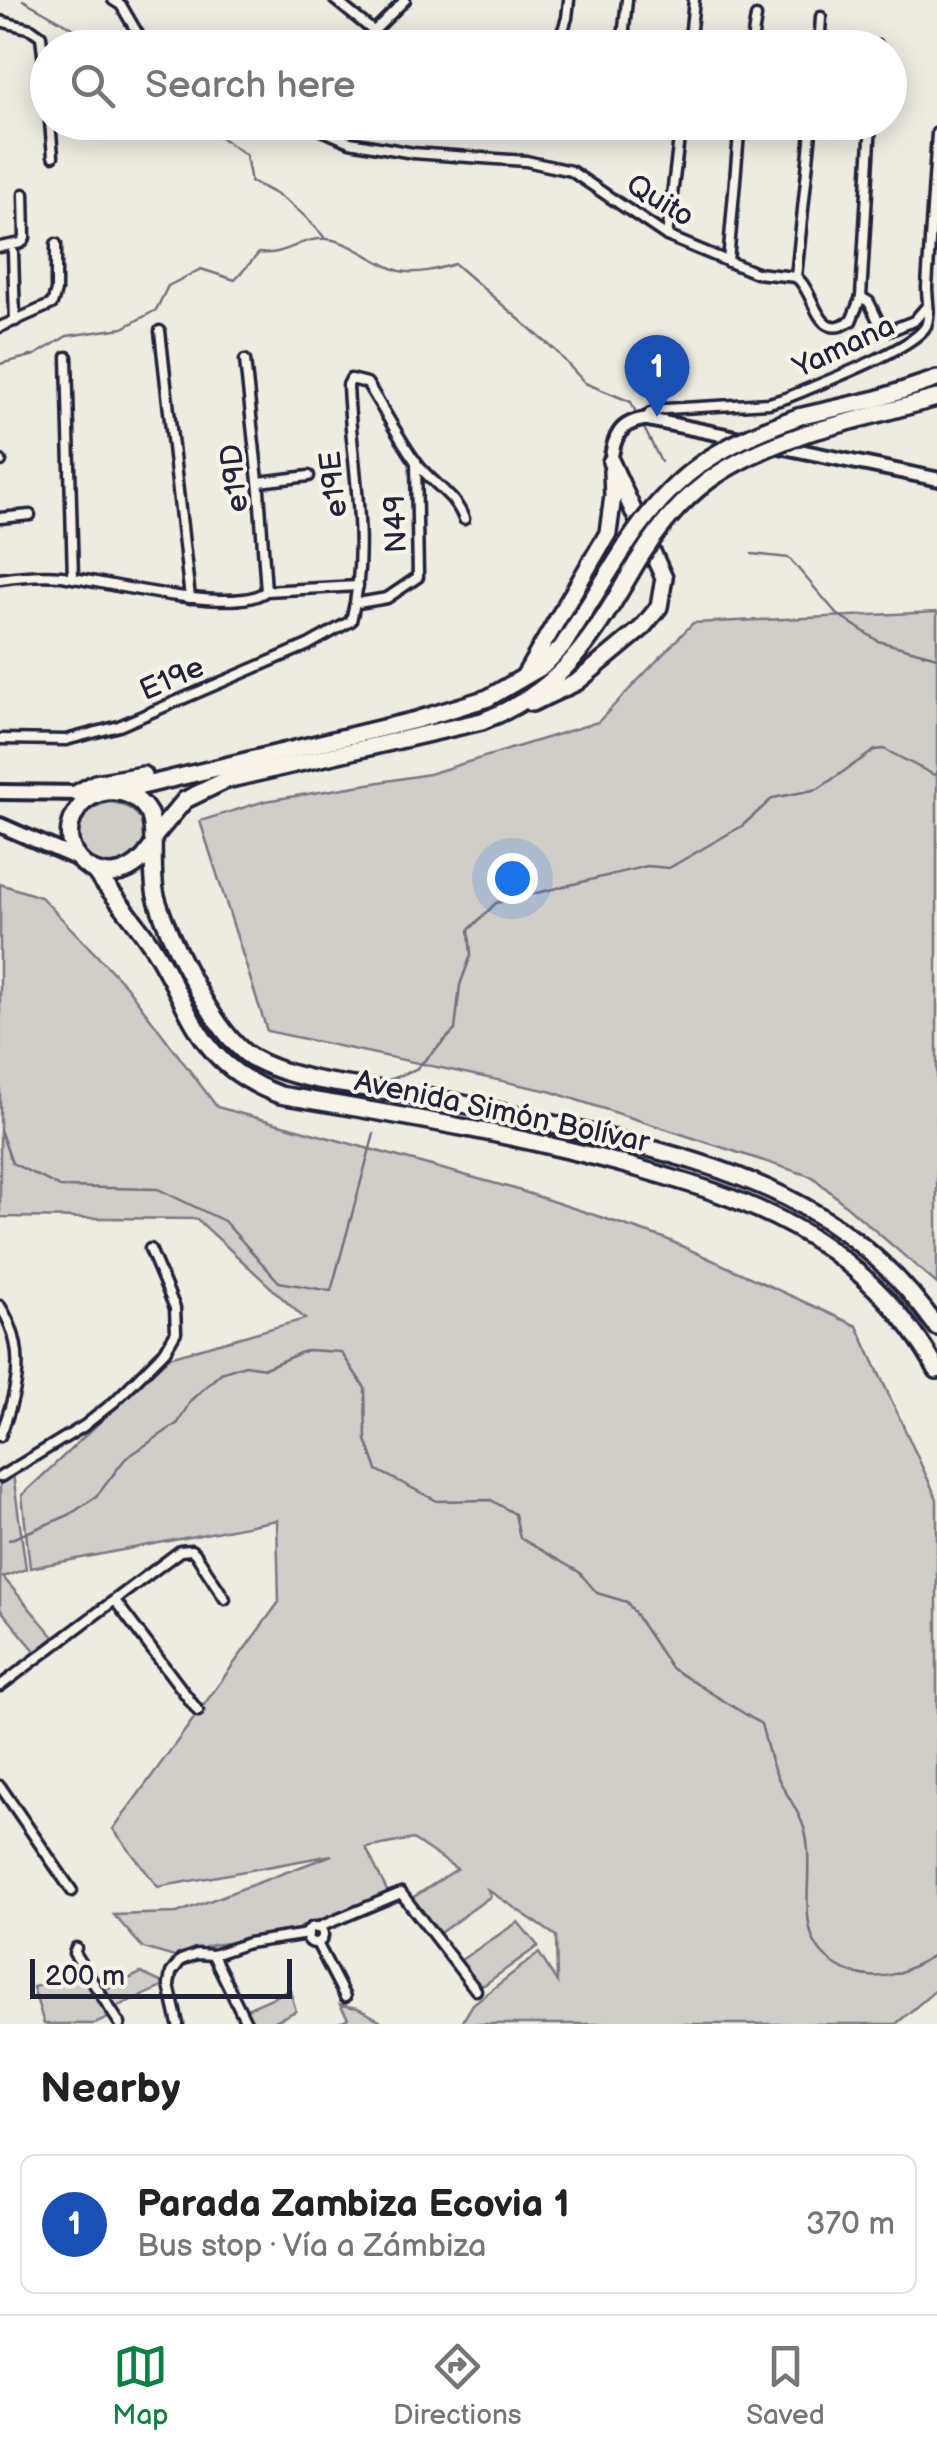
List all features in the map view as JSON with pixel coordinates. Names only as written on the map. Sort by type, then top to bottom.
[{"type":"highway","points":[[937,379],[877,399],[798,418],[720,449],[681,478],[649,510],[562,647],[522,681],[488,698],[440,714],[117,792],[95,794],[84,801],[71,822],[70,835],[78,858],[95,872],[128,872],[142,862],[185,800],[226,780],[482,721],[518,705],[549,686],[570,666],[600,626],[659,527],[690,494],[728,465],[807,434],[937,398]]},
{"type":"highway","points":[[522,681],[608,533],[612,462]]},
{"type":"highway","points":[[518,705],[541,700],[577,682],[641,629],[659,607],[664,578],[612,462]]},
{"type":"highway","points":[[78,793],[95,783],[236,754],[269,753]]},
{"type":"highway","points":[[117,792],[140,803],[148,813],[152,843]]},
{"type":"highway","name":"Avenida Simón Bolívar","points":[[152,843],[156,896],[193,980],[212,1016],[248,1055],[289,1074],[484,1107],[657,1149],[784,1194],[832,1222],[872,1252],[913,1293],[937,1327]]},
{"type":"highway","name":"Avenida Simón Bolívar","points":[[95,872],[151,945],[207,1045],[226,1067],[248,1082],[280,1095],[550,1144],[697,1185],[757,1208],[797,1228],[861,1276],[892,1305],[937,1370]]},
{"type":"main road","points":[[0,792],[95,794]]},
{"type":"main road","points":[[0,826],[78,858]]},
{"type":"street","points":[[112,0],[121,5],[136,30]]},
{"type":"street","points":[[335,0],[372,30],[405,0]]},
{"type":"street","points":[[563,30],[568,0]]},
{"type":"street","points":[[624,30],[627,0]]},
{"type":"street","points":[[691,30],[694,0]]},
{"type":"street","points":[[754,30],[756,17]]},
{"type":"street","points":[[820,30],[821,18]]},
{"type":"street","points":[[0,22],[34,30]]},
{"type":"street","name":"Yamana","points":[[646,420],[650,413],[665,409],[786,398],[910,342],[925,327],[929,313],[936,133]]},
{"type":"street","points":[[52,140],[53,156]]},
{"type":"street","name":"Quito","points":[[345,140],[413,153],[526,161],[571,171],[668,236],[756,273],[796,276]]},
{"type":"street","points":[[668,236],[679,140]]},
{"type":"street","points":[[728,262],[739,140]]},
{"type":"street","points":[[810,140],[796,276],[804,283],[817,316],[825,325],[842,327],[852,321],[861,297],[871,140]]},
{"type":"street","points":[[0,247],[26,238],[24,194]]},
{"type":"street","points":[[0,328],[52,304],[56,291],[56,244]]},
{"type":"street","points":[[13,252],[16,320]]},
{"type":"street","points":[[861,297],[882,327],[891,330],[914,321],[927,306]]},
{"type":"street","points":[[160,330],[190,598]]},
{"type":"street","points":[[67,357],[73,578]]},
{"type":"street","name":"e19D","points":[[245,360],[266,592]]},
{"type":"street","name":"e19E","points":[[352,620],[358,603],[362,529],[352,449],[348,386],[351,379],[366,383],[416,461]]},
{"type":"street","points":[[612,462],[615,437],[622,427],[633,420],[646,420],[937,479]]},
{"type":"street","points":[[416,461],[429,478],[452,496],[464,519]]},
{"type":"street","name":"N49","points":[[358,603],[388,598],[418,577],[416,461]]},
{"type":"street","points":[[258,482],[310,476]]},
{"type":"street","points":[[0,518],[30,515]]},
{"type":"street","points":[[0,579],[41,574],[190,598],[254,598],[266,592],[358,586]]},
{"type":"street","name":"E19e","points":[[0,739],[66,740],[119,726],[308,645],[352,620]]},
{"type":"street","points":[[0,1477],[84,1426],[165,1351],[176,1332],[175,1308],[150,1249]]},
{"type":"street","points":[[0,1306],[10,1322],[18,1350],[15,1396],[0,1436]]},
{"type":"street","points":[[0,1686],[180,1551],[195,1553],[225,1599]]},
{"type":"street","points":[[116,1602],[198,1711]]},
{"type":"street","points":[[0,1786],[72,1892]]},
{"type":"street","points":[[178,2024],[169,1985],[171,1973],[182,1960],[308,1934],[396,1892],[401,1893],[476,1990]]},
{"type":"street","points":[[317,1943],[323,1936],[318,1928]]},
{"type":"street","points":[[308,1934],[346,1996]]},
{"type":"street","points":[[76,1948],[74,1953],[120,2024]]},
{"type":"street","points":[[213,1956],[247,2024]]},
{"type":"shaded area","points":[[937,612],[937,1284],[813,1177],[549,1091],[267,1031],[200,821],[265,801],[429,774],[598,722],[693,623]]},
{"type":"shaded area","points":[[112,802],[130,809],[142,820],[146,844],[144,854],[104,873],[78,851],[78,833],[88,812]]},
{"type":"shaded area","points":[[0,884],[41,897],[126,986],[217,1107],[515,1189],[664,1238],[857,1326],[937,1499],[937,1989],[896,2024],[461,2024],[473,2004],[539,1953],[557,1982],[556,1936],[488,1890],[491,1896],[437,1935],[409,1900],[457,1869],[413,1839],[366,1848],[389,1895],[301,1927],[304,1933],[212,1945],[178,1958],[143,1948],[114,1915],[177,1913],[332,1855],[158,1887],[113,1829],[279,1602],[277,1520],[30,1568],[22,1495],[169,1357],[305,1319],[197,1219],[0,1217]]},
{"type":"shaded area","points":[[13,1474],[26,1569],[3,1577],[54,1637],[36,1652],[0,1609],[0,1484]]},
{"type":"shaded area","points":[[518,1922],[538,1946],[484,1985],[476,1985],[458,1962]]},
{"type":"shaded area","points":[[83,1973],[110,2017],[95,2024],[44,2024],[33,1987]]},
{"type":"shaded area","points":[[141,1973],[167,1985],[112,2009],[100,1992]]},
{"type":"shaded area","points":[[290,1990],[296,2011],[269,2024],[246,2024],[242,2011]]},
{"type":"shaded area","points":[[340,2005],[358,2008],[386,2024],[336,2024],[348,2018]]},
{"type":"waterway","points":[[23,0],[76,30]]},
{"type":"waterway","points":[[225,140],[246,155],[251,182],[291,205],[324,237]]},
{"type":"waterway","points":[[0,364],[35,355],[67,336],[123,328],[156,310],[168,286],[201,269],[235,280],[259,253],[327,239],[346,244],[400,271],[420,272],[455,264],[556,351],[585,383],[631,402],[638,417]]},
{"type":"waterway","points":[[642,424],[661,462]]},
{"type":"waterway","points":[[752,554],[789,558],[837,614],[878,641],[937,657]]},
{"type":"waterway","points":[[389,1080],[416,1069],[455,1030],[460,985],[471,955],[469,930],[496,903],[647,866],[669,868],[742,826],[773,798],[818,789],[875,750],[884,749],[934,775],[937,773]]},
{"type":"waterway","points":[[0,1130],[12,1163],[60,1187],[158,1189],[224,1221],[279,1282],[331,1291],[374,1134]]},
{"type":"waterway","points":[[9,1540],[69,1515],[96,1497],[125,1459],[178,1423],[191,1400],[221,1373],[245,1365],[265,1368],[307,1350],[341,1352],[365,1388],[366,1440],[377,1470],[437,1501],[491,1500],[515,1514],[520,1538],[579,1572],[597,1593],[627,1602],[671,1668],[761,1724],[774,1770],[805,1831],[810,1931],[817,1947],[830,1961],[851,1972],[875,1977],[906,1970],[937,1953]]},
{"type":"place","name":"Parada Zambiza Ecovia 1","points":[[657,417]]}]
